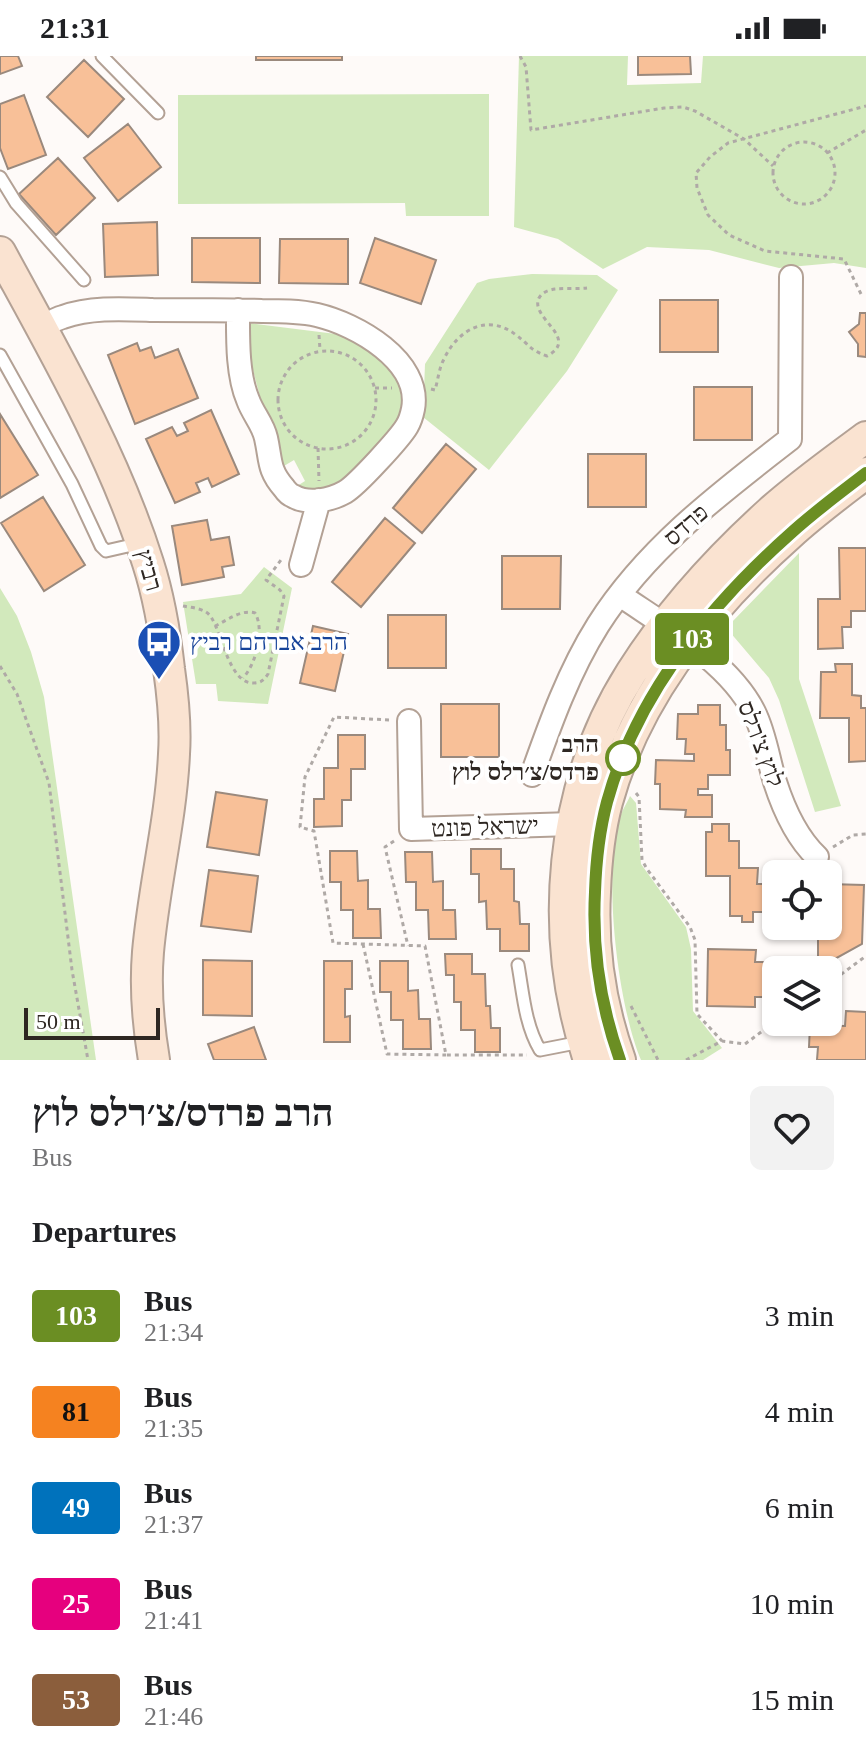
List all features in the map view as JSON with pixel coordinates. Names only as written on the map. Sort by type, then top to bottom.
[{"type":"street","name":"רביץ","points":[[0,252],[102,446],[126,501],[164,628],[174,706],[174,752],[148,950],[146,992],[154,1060]]},
{"type":"street","name":"פרדס","points":[[532,775],[566,686],[598,624],[620,595],[660,548],[748,471],[790,439],[791,277]]},
{"type":"street","points":[[41,328],[62,317],[88,311],[238,310],[317,315],[365,336],[404,368],[413,389],[414,406],[409,424],[400,437],[348,490],[334,497],[305,500],[291,496],[277,481],[270,468],[263,428],[246,398],[239,355],[238,310]]},
{"type":"street","points":[[587,1051],[569,972],[565,937],[567,868],[579,794],[610,712],[630,674],[677,634],[715,609],[862,462]]},
{"type":"street","points":[[301,565],[319,500]]},
{"type":"street","name":"לוץ צ'רלס","points":[[620,595],[677,634],[732,679],[755,714],[775,783],[789,817],[806,846],[817,857]]},
{"type":"street","points":[[620,1060],[598,968],[594,914],[599,841],[607,802],[618,772],[677,634]]},
{"type":"street","name":"ישראל פונט","points":[[409,721],[411,829],[572,824]]},
{"type":"lane","points":[[102,56],[158,113]]},
{"type":"lane","points":[[0,177],[16,203],[84,280]]},
{"type":"lane","points":[[0,355],[72,484],[101,546],[106,551],[141,543]]},
{"type":"lane","points":[[518,965],[533,1039],[540,1050],[587,1051]]},
{"type":"path","points":[[520,56],[526,67],[531,130],[683,107],[744,139],[773,166]]},
{"type":"path","points":[[861,294],[844,259],[765,251],[729,235],[708,215],[697,188],[696,173],[728,143],[866,106]]},
{"type":"path","points":[[827,153],[866,130]]},
{"type":"path","points":[[809,142],[827,153],[835,173],[827,194],[808,204],[797,204],[782,196],[773,177],[773,166],[779,153],[787,146],[809,142]]},
{"type":"path","points":[[375,388],[435,390],[444,359],[458,338],[474,326],[490,324],[502,327],[517,335],[529,348],[547,356],[554,352],[559,343],[552,326],[537,307],[539,298],[555,289],[587,288]]},
{"type":"path","points":[[320,350],[335,351],[360,363],[375,388],[376,402],[367,428],[357,438],[345,446],[318,448],[303,443],[290,433],[282,420],[278,390],[293,363],[320,350]]},
{"type":"path","points":[[318,448],[319,500]]},
{"type":"path","points":[[159,606],[185,606],[202,609],[211,615],[230,662],[247,682],[258,684],[268,674],[284,596],[266,580],[283,557],[301,565]]},
{"type":"path","points":[[215,626],[249,611],[255,613],[259,620],[260,637],[249,672],[243,678]]},
{"type":"path","points":[[0,666],[17,694],[49,783],[72,970],[88,1060]]},
{"type":"path","points":[[409,721],[334,717],[305,777],[300,827],[314,831],[333,943],[425,946],[446,1055]]},
{"type":"path","points":[[618,772],[639,797],[642,860],[690,927],[695,940],[697,1014],[722,1041]]},
{"type":"path","points":[[408,946],[385,847],[411,829]]},
{"type":"path","points":[[817,857],[853,835],[866,834]]},
{"type":"path","points":[[363,944],[387,1054],[530,1055],[540,1050]]},
{"type":"path","points":[[842,974],[866,956]]},
{"type":"path","points":[[686,1060],[722,1041],[745,1044],[762,1031]]},
{"type":"green space","points":[[519,56],[628,56],[627,85],[701,83],[703,56],[866,56],[866,268],[834,263],[779,268],[709,250],[647,247],[603,269],[558,239],[514,227]]},
{"type":"green space","points":[[489,94],[489,216],[406,216],[405,203],[178,204],[178,95]]},
{"type":"green space","points":[[532,274],[597,275],[618,290],[567,371],[489,470],[423,417],[425,364],[477,283]]},
{"type":"green space","points":[[249,323],[352,336],[396,371],[405,396],[404,414],[351,480],[327,492],[294,488],[305,481],[294,460],[279,469],[249,355]]},
{"type":"green space","points":[[799,553],[799,679],[841,806],[815,812],[769,678],[729,631],[731,623]]},
{"type":"green space","points":[[264,567],[292,588],[268,704],[218,701],[216,684],[196,684],[183,602],[241,594]]},
{"type":"green space","points":[[0,588],[17,616],[44,697],[96,1060],[0,1060]]},
{"type":"green space","points":[[630,796],[636,803],[641,864],[686,927],[691,949],[693,1011],[722,1048],[703,1060],[641,1060],[633,1036],[625,1007],[615,940],[612,872],[621,815]]},
{"type":"building","points":[[0,56],[18,56],[22,66],[0,74]]},
{"type":"building","points":[[256,56],[342,56],[342,60],[256,60]]},
{"type":"building","points":[[638,56],[690,56],[691,74],[638,75]]},
{"type":"building","points":[[84,60],[124,99],[88,137],[47,97]]},
{"type":"building","points":[[24,95],[46,155],[8,169],[0,148],[0,104]]},
{"type":"building","points":[[128,124],[161,167],[118,201],[84,158]]},
{"type":"building","points":[[58,158],[95,198],[56,235],[19,194]]},
{"type":"building","points":[[157,222],[158,275],[105,277],[103,224]]},
{"type":"building","points":[[192,238],[260,238],[260,283],[192,282]]},
{"type":"building","points":[[375,238],[436,260],[421,304],[360,283]]},
{"type":"building","points":[[280,239],[348,239],[348,284],[279,283]]},
{"type":"building","points":[[660,300],[718,300],[718,352],[660,352]]},
{"type":"building","points":[[860,313],[866,313],[866,357],[858,356],[858,344],[849,332],[859,324]]},
{"type":"building","points":[[137,343],[140,351],[151,347],[155,358],[178,349],[198,398],[135,424],[108,355]]},
{"type":"building","points":[[694,387],[752,387],[752,440],[694,440]]},
{"type":"building","points":[[211,410],[239,474],[212,487],[208,478],[196,483],[200,492],[175,503],[146,439],[172,427],[177,436],[188,431],[184,423]]},
{"type":"building","points":[[0,414],[38,475],[0,498]]},
{"type":"building","points":[[446,444],[476,469],[422,533],[393,508]]},
{"type":"building","points":[[588,454],[646,454],[646,507],[588,507]]},
{"type":"building","points":[[43,497],[85,565],[44,591],[1,523]]},
{"type":"building","points":[[385,518],[415,543],[361,607],[332,582]]},
{"type":"building","points":[[207,520],[211,540],[229,537],[234,565],[222,567],[224,577],[182,585],[172,526]]},
{"type":"building","points":[[839,548],[866,548],[866,611],[851,611],[851,627],[842,627],[843,648],[818,649],[818,599],[840,599]]},
{"type":"building","points":[[502,556],[561,556],[560,609],[502,609]]},
{"type":"building","points":[[388,615],[446,615],[446,668],[388,668]]},
{"type":"building","points":[[313,626],[348,634],[335,691],[300,683]]},
{"type":"building","points":[[835,664],[852,664],[852,695],[861,696],[861,708],[866,708],[866,761],[849,762],[849,718],[820,718],[821,672],[836,672]]},
{"type":"building","points":[[441,704],[499,704],[499,757],[441,757]]},
{"type":"building","points":[[698,705],[720,705],[720,725],[726,725],[726,750],[730,750],[730,775],[708,775],[708,789],[698,789],[698,795],[712,795],[712,817],[685,817],[686,810],[660,809],[660,784],[655,784],[656,760],[694,761],[694,754],[685,754],[686,739],[677,739],[678,714],[698,714]]},
{"type":"building","points":[[338,735],[365,735],[365,769],[351,769],[351,800],[342,800],[342,826],[314,827],[314,799],[324,799],[324,768],[338,768]]},
{"type":"building","points":[[216,792],[267,800],[259,855],[207,847]]},
{"type":"building","points":[[712,824],[729,824],[729,841],[739,841],[739,868],[758,868],[757,884],[762,884],[762,912],[753,912],[753,922],[742,922],[742,916],[730,916],[730,876],[706,876],[706,832],[712,832]]},
{"type":"building","points":[[471,849],[501,849],[501,869],[514,869],[514,901],[519,902],[520,924],[529,924],[529,951],[500,951],[500,929],[487,929],[486,901],[479,902],[479,874],[471,874]]},
{"type":"building","points":[[330,851],[357,851],[358,881],[368,880],[368,909],[380,909],[381,938],[353,938],[353,910],[341,910],[341,882],[330,882]]},
{"type":"building","points":[[405,852],[432,852],[433,882],[443,881],[443,910],[455,910],[456,939],[429,939],[428,910],[416,910],[416,882],[406,882]]},
{"type":"building","points":[[209,870],[258,876],[251,932],[201,926]]},
{"type":"building","points":[[842,884],[864,885],[862,944],[840,956],[818,956],[818,940],[842,940]]},
{"type":"building","points":[[708,949],[756,950],[755,962],[762,962],[762,997],[755,997],[755,1007],[707,1006]]},
{"type":"building","points":[[445,954],[472,954],[472,974],[485,974],[486,1006],[490,1006],[491,1028],[500,1028],[500,1052],[475,1052],[475,1030],[461,1030],[461,1002],[454,1002],[454,975],[446,975]]},
{"type":"building","points":[[203,960],[252,961],[252,1016],[203,1015]]},
{"type":"building","points":[[324,961],[352,961],[352,989],[345,989],[345,1017],[350,1016],[350,1042],[324,1042]]},
{"type":"building","points":[[380,961],[408,961],[408,991],[418,990],[419,1019],[430,1019],[431,1049],[403,1049],[403,1020],[391,1020],[391,992],[380,992]]},
{"type":"building","points":[[846,1011],[866,1012],[866,1060],[817,1060],[818,1047],[809,1047],[810,1036],[842,1036],[842,1026],[845,1026]]},
{"type":"building","points":[[254,1027],[266,1060],[214,1060],[208,1044]]},
{"type":"bus line","name":"103","points":[[620,1060],[598,968],[594,903],[603,821],[626,749],[655,689],[715,609],[790,533],[866,473]]},
{"type":"place","name":"הרב אברהם רביץ","points":[[159,681]]},
{"type":"place","name":"הרב פרדס/צ׳רלס לוץ","points":[[623,758]]}]
